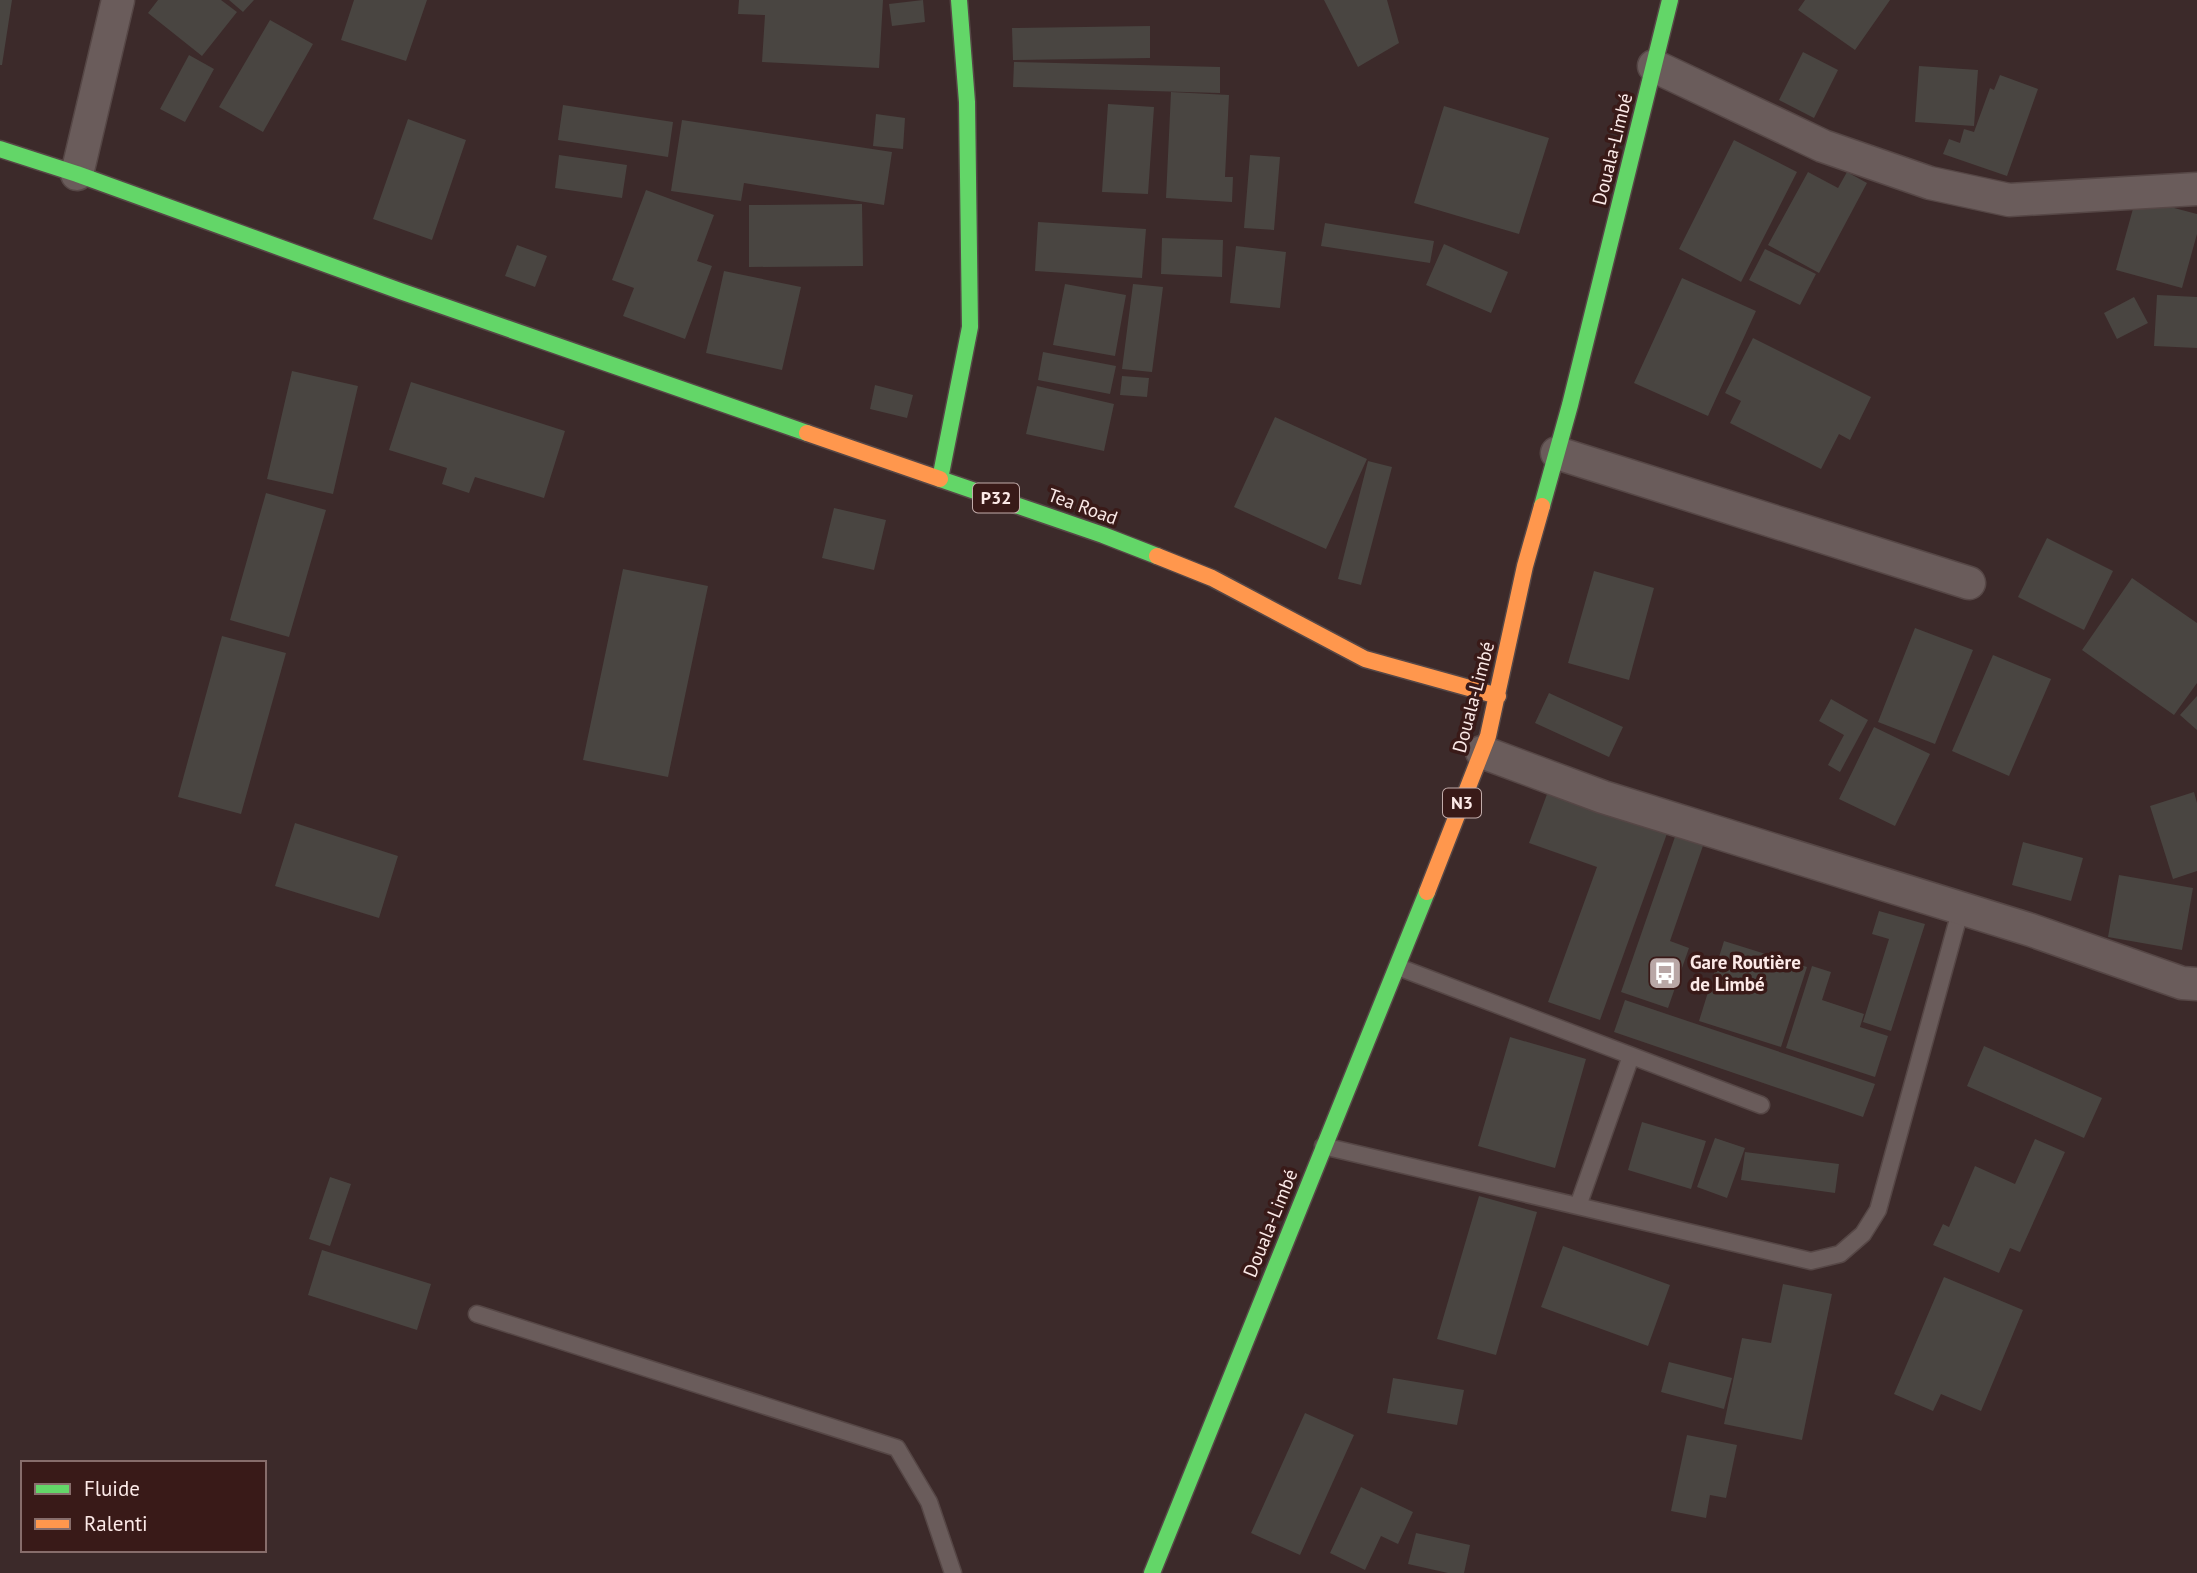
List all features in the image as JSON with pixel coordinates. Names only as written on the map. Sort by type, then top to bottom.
[{"type":"main road","points":[[940,479],[970,327],[967,102],[959,0]]},
{"type":"main road","name":"Douala-Limbé","points":[[1152,1573],[1323,1146],[1398,967],[1482,752],[1498,696],[1525,566],[1570,405],[1670,0]]},
{"type":"main road","name":"Tea Road","points":[[0,149],[1103,535],[1212,578],[1364,659],[1498,696]]},
{"type":"street","points":[[77,174],[118,0]]},
{"type":"street","points":[[1654,66],[1823,146],[1930,183],[2009,200],[2197,189]]},
{"type":"street","points":[[1556,453],[1969,583]]},
{"type":"street","points":[[1482,752],[1603,797],[1961,908],[2182,983],[2197,984]]},
{"type":"lane","points":[[1323,1146],[1811,1261],[1840,1254],[1863,1234],[1878,1210],[1961,908]]},
{"type":"lane","points":[[1398,967],[1761,1105]]},
{"type":"lane","points":[[1578,1206],[1631,1056]]},
{"type":"lane","points":[[477,1314],[897,1448],[929,1502],[953,1573]]},
{"type":"building","points":[[0,0],[12,0],[2,65],[0,65]]},
{"type":"building","points":[[158,0],[221,0],[237,12],[202,56],[148,13]]},
{"type":"building","points":[[229,0],[254,0],[243,12]]},
{"type":"building","points":[[354,0],[427,0],[406,61],[341,40]]},
{"type":"building","points":[[739,0],[883,0],[879,68],[762,62],[765,15],[738,14]]},
{"type":"building","points":[[923,0],[925,22],[892,26],[889,4]]},
{"type":"building","points":[[1324,0],[1387,0],[1399,43],[1358,67]]},
{"type":"building","points":[[1805,0],[1890,0],[1855,50],[1798,10]]},
{"type":"building","points":[[270,20],[313,44],[263,132],[219,107]]},
{"type":"building","points":[[1150,26],[1150,58],[1013,60],[1012,28]]},
{"type":"building","points":[[1803,52],[1838,70],[1814,118],[1779,100]]},
{"type":"building","points":[[189,55],[214,69],[185,122],[160,109]]},
{"type":"building","points":[[1014,62],[1220,67],[1220,93],[1013,87]]},
{"type":"building","points":[[1919,66],[1978,70],[1974,126],[1915,122]]},
{"type":"building","points":[[2000,75],[2038,89],[2007,176],[1943,154],[1949,139],[1960,143],[1964,129],[1974,132],[1990,88],[1994,90]]},
{"type":"building","points":[[1171,92],[1229,95],[1225,177],[1233,177],[1232,202],[1166,198]]},
{"type":"building","points":[[1108,104],[1154,107],[1148,194],[1102,192]]},
{"type":"building","points":[[563,105],[673,122],[668,157],[558,140]]},
{"type":"building","points":[[1444,106],[1549,138],[1519,234],[1414,203]]},
{"type":"building","points":[[876,114],[905,118],[903,149],[873,146]]},
{"type":"building","points":[[408,119],[466,140],[432,240],[373,219]]},
{"type":"building","points":[[682,120],[892,152],[884,205],[744,183],[741,201],[671,191]]},
{"type":"building","points":[[1734,140],[1797,172],[1741,282],[1679,249]]},
{"type":"building","points":[[559,155],[627,165],[622,198],[555,188]]},
{"type":"building","points":[[1250,155],[1280,157],[1274,230],[1244,228]]},
{"type":"building","points":[[1808,172],[1838,188],[1847,172],[1867,183],[1819,273],[1768,245]]},
{"type":"building","points":[[646,190],[714,215],[697,261],[712,266],[685,339],[623,316],[634,288],[612,280]]},
{"type":"building","points":[[2136,198],[2197,214],[2197,234],[2182,288],[2116,270]]},
{"type":"building","points":[[862,204],[863,266],[749,267],[749,205]]},
{"type":"building","points":[[1038,222],[1146,229],[1142,278],[1035,271]]},
{"type":"building","points":[[1325,223],[1434,241],[1430,263],[1321,246]]},
{"type":"building","points":[[1162,238],[1223,240],[1222,277],[1161,274]]},
{"type":"building","points":[[1444,244],[1508,272],[1491,313],[1426,285]]},
{"type":"building","points":[[517,245],[547,256],[535,287],[505,276]]},
{"type":"building","points":[[1236,246],[1286,252],[1280,308],[1230,303]]},
{"type":"building","points":[[1765,249],[1816,274],[1800,305],[1749,280]]},
{"type":"building","points":[[724,271],[801,287],[782,370],[706,353]]},
{"type":"building","points":[[1682,278],[1756,311],[1708,416],[1634,383]]},
{"type":"building","points":[[1065,284],[1126,295],[1115,356],[1053,345]]},
{"type":"building","points":[[1133,284],[1163,287],[1152,372],[1122,369]]},
{"type":"building","points":[[2157,295],[2197,297],[2197,348],[2154,346]]},
{"type":"building","points":[[2134,297],[2148,323],[2117,339],[2104,313]]},
{"type":"building","points":[[1753,338],[1871,397],[1850,440],[1839,434],[1821,469],[1730,423],[1741,401],[1725,393]]},
{"type":"building","points":[[1043,352],[1116,366],[1110,394],[1038,380]]},
{"type":"building","points":[[292,371],[358,386],[333,494],[267,479]]},
{"type":"building","points":[[1122,376],[1149,378],[1147,397],[1120,395]]},
{"type":"building","points":[[411,382],[565,431],[544,498],[475,477],[469,493],[442,484],[447,468],[389,450]]},
{"type":"building","points":[[875,385],[913,395],[907,418],[870,409]]},
{"type":"building","points":[[1037,386],[1114,404],[1104,451],[1026,434]]},
{"type":"building","points":[[1275,417],[1367,459],[1326,549],[1234,507]]},
{"type":"building","points":[[1368,461],[1392,467],[1361,585],[1338,579]]},
{"type":"building","points":[[266,493],[326,510],[289,637],[230,620]]},
{"type":"building","points":[[834,508],[886,520],[874,570],[822,558]]},
{"type":"building","points":[[2047,538],[2113,571],[2084,630],[2018,597]]},
{"type":"building","points":[[623,569],[708,586],[668,777],[583,760]]},
{"type":"building","points":[[1594,571],[1654,588],[1629,680],[1568,663]]},
{"type":"building","points":[[2132,578],[2197,623],[2197,683],[2174,715],[2082,650]]},
{"type":"building","points":[[1915,628],[1973,650],[1935,744],[1878,722]]},
{"type":"building","points":[[222,636],[286,653],[241,814],[178,797]]},
{"type":"building","points":[[1993,655],[2051,679],[2009,776],[1952,751]]},
{"type":"building","points":[[1549,693],[1623,727],[1609,757],[1535,723]]},
{"type":"building","points":[[2197,696],[2197,730],[2180,715]]},
{"type":"building","points":[[1831,699],[1868,720],[1840,772],[1828,765],[1844,735],[1819,721]]},
{"type":"building","points":[[1874,727],[1930,754],[1895,826],[1839,799]]},
{"type":"building","points":[[1550,786],[1669,828],[1600,1020],[1548,1002],[1597,867],[1529,843]]},
{"type":"building","points":[[2194,792],[2197,803],[2197,871],[2173,879],[2150,806]]},
{"type":"building","points":[[295,823],[398,856],[379,918],[275,886]]},
{"type":"building","points":[[1677,831],[1705,840],[1670,941],[1689,948],[1668,1008],[1621,992]]},
{"type":"building","points":[[2023,842],[2083,858],[2071,901],[2012,885]]},
{"type":"building","points":[[2119,875],[2193,888],[2182,950],[2108,937]]},
{"type":"building","points":[[1879,911],[1925,924],[1891,1031],[1863,1022],[1889,939],[1872,934]]},
{"type":"building","points":[[1724,941],[1807,967],[1781,1047],[1699,1021]]},
{"type":"building","points":[[1812,966],[1831,972],[1822,1000],[1864,1014],[1860,1027],[1888,1036],[1875,1077],[1786,1048]]},
{"type":"building","points":[[1625,1000],[1875,1084],[1863,1117],[1614,1032]]},
{"type":"building","points":[[1510,1037],[1586,1059],[1555,1168],[1478,1146]]},
{"type":"building","points":[[1984,1046],[2102,1098],[2084,1138],[1967,1086]]},
{"type":"building","points":[[1642,1122],[1706,1141],[1691,1189],[1628,1170]]},
{"type":"building","points":[[1715,1138],[1745,1148],[1727,1198],[1697,1187]]},
{"type":"building","points":[[2035,1139],[2065,1152],[2020,1252],[2010,1248],[1999,1273],[1933,1245],[1943,1224],[1949,1227],[1975,1166],[2015,1184]]},
{"type":"building","points":[[1745,1152],[1839,1164],[1835,1193],[1741,1180]]},
{"type":"building","points":[[330,1177],[351,1184],[330,1246],[309,1239]]},
{"type":"building","points":[[1479,1196],[1537,1212],[1496,1355],[1437,1339]]},
{"type":"building","points":[[1563,1246],[1670,1285],[1648,1346],[1541,1307]]},
{"type":"building","points":[[322,1250],[431,1284],[417,1330],[308,1295]]},
{"type":"building","points":[[1944,1277],[2023,1310],[1981,1411],[1941,1394],[1933,1411],[1894,1394]]},
{"type":"building","points":[[1783,1284],[1832,1294],[1802,1440],[1724,1424],[1742,1338],[1771,1343]]},
{"type":"building","points":[[1669,1362],[1732,1378],[1724,1409],[1661,1392]]},
{"type":"building","points":[[1393,1378],[1464,1390],[1457,1425],[1387,1413]]},
{"type":"building","points":[[1305,1413],[1354,1435],[1300,1555],[1251,1533]]},
{"type":"building","points":[[1687,1435],[1737,1445],[1726,1498],[1710,1495],[1706,1518],[1671,1511]]},
{"type":"building","points":[[1361,1487],[1413,1512],[1398,1544],[1381,1536],[1365,1570],[1330,1553]]},
{"type":"building","points":[[1416,1533],[1470,1545],[1464,1573],[1448,1573],[1408,1564]]},
{"type":"traffic: fast","points":[[959,0],[967,102],[970,327],[940,479],[1157,556]]},
{"type":"traffic: fast","points":[[1542,506],[1570,405],[1670,0]]},
{"type":"traffic: fast","points":[[0,149],[807,433]]},
{"type":"traffic: fast","points":[[1152,1573],[1427,892]]},
{"type":"traffic: slow","points":[[807,433],[940,479]]},
{"type":"traffic: slow","points":[[1427,892],[1488,736],[1525,566],[1542,506]]},
{"type":"traffic: slow","points":[[1157,556],[1212,578],[1365,659],[1498,696]]},
{"type":"place","name":"Gare Routière de Limbé","points":[[1665,973]]}]
